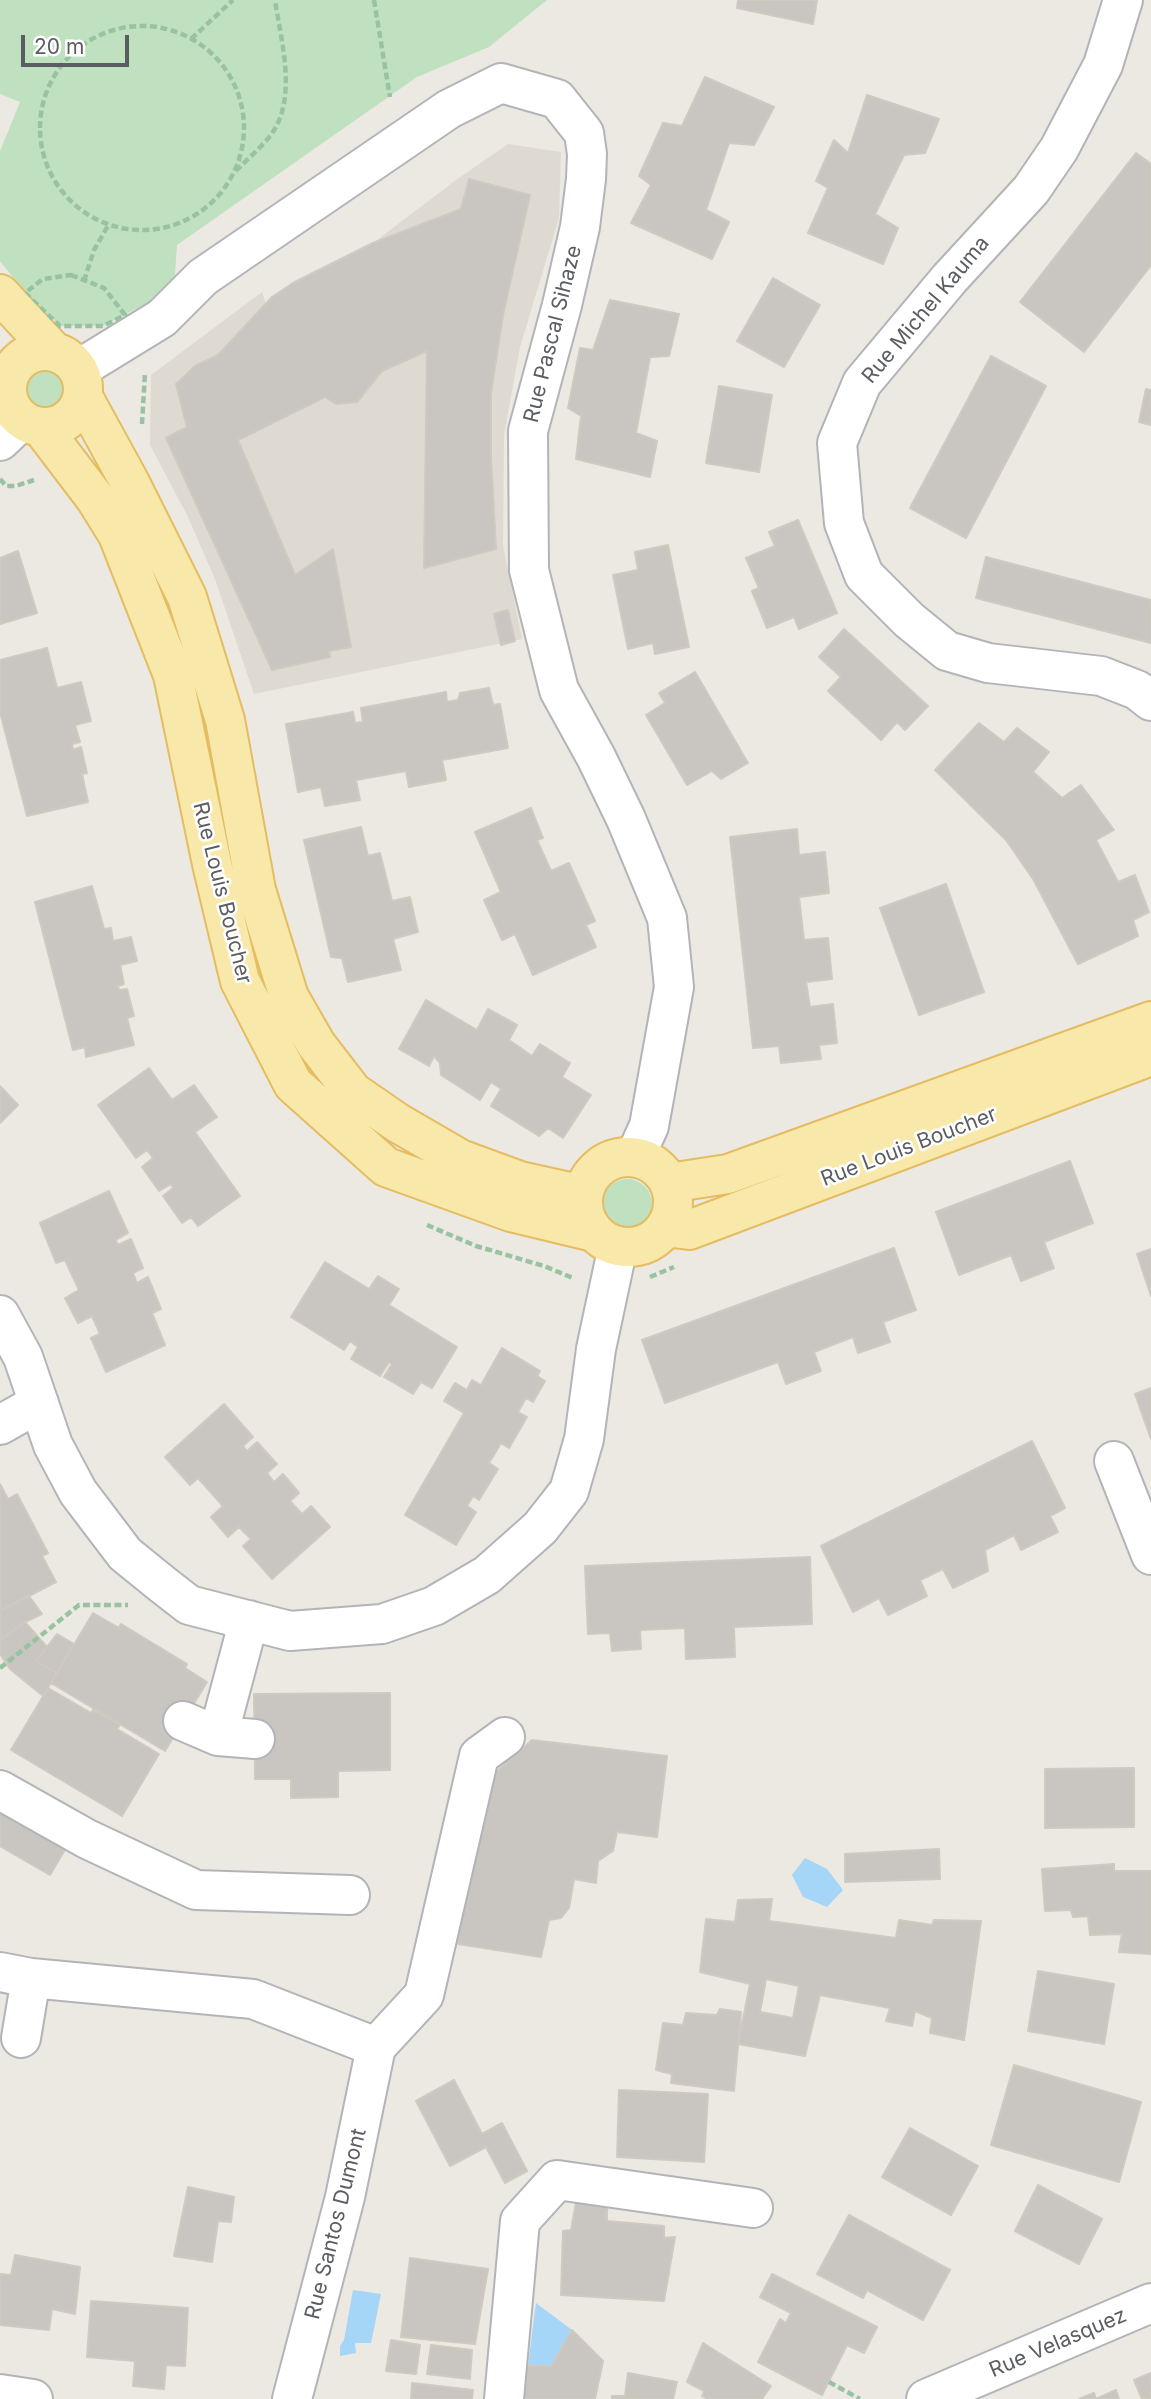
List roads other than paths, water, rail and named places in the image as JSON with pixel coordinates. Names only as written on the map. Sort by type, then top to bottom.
[{"type":"main road","name":"Rue Louis Boucher","points":[[12,294],[72,372],[187,597],[225,720],[256,890],[289,997],[316,1044],[353,1092],[398,1123],[460,1159],[520,1181],[583,1195]]},
{"type":"main road","points":[[40,350],[72,372],[77,411],[68,421],[55,427],[21,430],[8,399],[6,361],[40,350]]},
{"type":"main road","name":"Rue Louis Boucher","points":[[21,430],[95,499],[118,535],[173,675],[212,864],[240,982],[293,1084],[387,1167],[511,1212],[606,1239]]},
{"type":"main road","name":"Rue Louis Boucher","points":[[669,1183],[728,1174],[1151,1021]]},
{"type":"main road","name":"Rue Louis Boucher","points":[[666,1227],[690,1230],[1151,1056]]},
{"type":"main road","points":[[621,1157],[635,1157],[649,1162],[661,1171],[669,1183],[673,1197],[672,1213],[666,1227],[657,1237],[645,1244],[632,1247],[606,1239],[583,1209],[583,1195],[596,1170],[621,1157]]},
{"type":"street","name":"Rue Michel Kauma","points":[[1123,0],[1103,65],[1059,149],[1031,190],[950,278],[862,383],[837,443],[844,523],[864,575],[909,620],[947,651],[988,663],[1101,676],[1137,691],[1151,701]]},
{"type":"street","name":"Rue Pascal Sihaze","points":[[72,372],[162,318],[203,277],[449,109],[501,83],[557,99],[583,133],[586,179],[580,227],[528,431],[529,570],[559,690],[626,819],[667,918],[674,988],[649,1126],[635,1157]]},
{"type":"street","points":[[0,1315],[23,1357],[53,1445],[78,1492],[125,1554],[162,1584],[188,1605],[290,1631],[382,1624],[434,1606],[487,1576],[540,1528],[569,1490],[584,1439],[606,1239]]},
{"type":"street","points":[[0,1425],[39,1404]]},
{"type":"street","points":[[1114,1461],[1151,1555]]},
{"type":"street","points":[[183,1721],[236,1738],[248,1620]]},
{"type":"street","points":[[21,2039],[16,1975],[253,1999],[376,2047],[424,1995],[480,1756],[505,1737]]},
{"type":"street","points":[[0,1790],[87,1839],[196,1890],[350,1895]]},
{"type":"street","name":"Rue Santos Dumont","points":[[292,2399],[345,2197],[376,2047]]},
{"type":"street","points":[[504,2399],[520,2221],[557,2180],[753,2208]]},
{"type":"street","name":"Rue Velasquez","points":[[926,2399],[1151,2303]]},
{"type":"street","points":[[0,2394],[33,2399]]},
{"type":"water","points":[[805,1858],[827,1869],[843,1890],[827,1907],[803,1897],[792,1875]]},
{"type":"water","points":[[353,2290],[381,2294],[371,2343],[355,2343],[356,2353],[340,2356],[340,2346],[344,2340]]},
{"type":"water","points":[[536,2303],[572,2330],[551,2366],[528,2366]]}]
